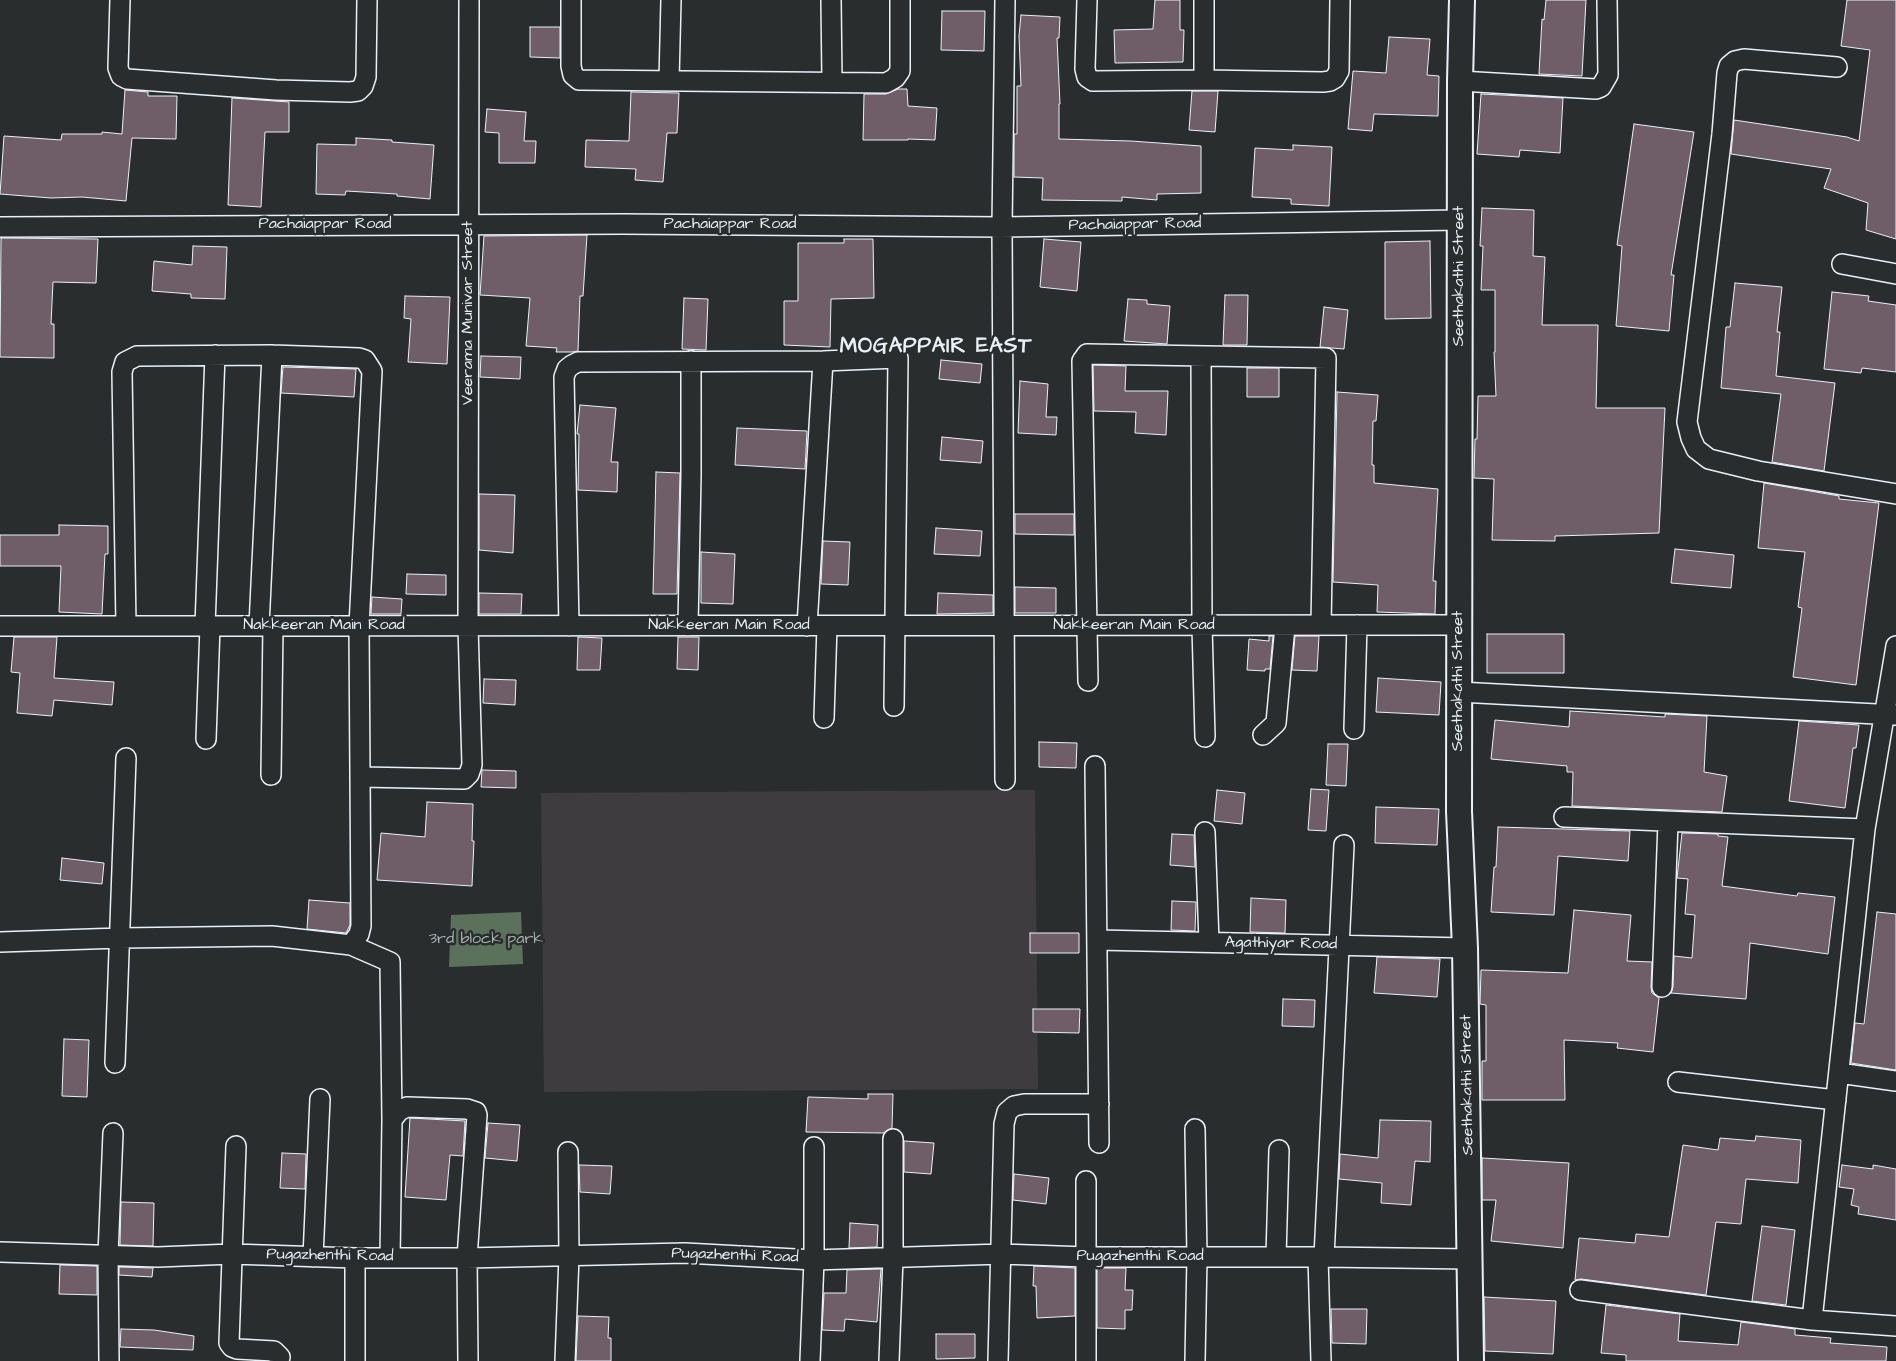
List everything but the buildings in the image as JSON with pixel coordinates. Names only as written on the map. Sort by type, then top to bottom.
[{"type":"street","points":[[120,0],[118,68],[121,76],[127,79],[276,90],[350,92],[358,91],[363,86],[366,77],[368,0]]},
{"type":"street","name":"Veerama Munivar Street","points":[[361,777],[464,779],[469,774],[472,765],[468,626],[469,0]]},
{"type":"street","points":[[571,0],[571,66],[573,75],[579,80],[886,83],[895,78],[900,71],[900,0]]},
{"type":"street","points":[[669,80],[671,0]]},
{"type":"street","points":[[831,0],[832,81]]},
{"type":"street","points":[[1005,0],[1002,227],[1005,780]]},
{"type":"street","points":[[1087,0],[1085,68],[1087,77],[1092,81],[1330,81],[1335,78],[1339,71],[1340,0]]},
{"type":"street","points":[[1204,0],[1204,80]]},
{"type":"street","name":"Seethakathi Street","points":[[1462,0],[1460,81],[1459,811],[1466,948],[1471,1361]]},
{"type":"street","points":[[1460,81],[1596,89],[1601,87],[1608,75],[1607,0]]},
{"type":"street","points":[[1836,67],[1744,59],[1736,61],[1729,66],[1687,422],[1696,449],[1709,459],[1758,471],[1896,494]]},
{"type":"street","name":"Pachaiappar Road","points":[[0,227],[623,224],[1002,227],[1460,220]]},
{"type":"street","points":[[1842,264],[1896,274]]},
{"type":"street","points":[[1088,681],[1082,371],[1084,357],[1090,354],[1326,358],[1321,625]]},
{"type":"street","points":[[271,775],[266,626],[272,355]]},
{"type":"street","points":[[126,626],[122,372],[125,362],[137,356],[272,355],[359,358],[365,360],[372,371],[359,626],[361,926],[359,934],[352,945]]},
{"type":"street","points":[[206,739],[207,626],[215,356]]},
{"type":"street","points":[[1201,356],[1202,626],[1205,738]]},
{"type":"street","points":[[569,626],[564,377],[568,369],[578,362],[823,361],[898,358],[894,706]]},
{"type":"street","points":[[807,626],[823,361]]},
{"type":"street","points":[[688,626],[691,362]]},
{"type":"street","points":[[1354,729],[1357,625]]},
{"type":"street","name":"Nakkeeran Main Road","points":[[0,626],[1003,627],[1459,625]]},
{"type":"street","points":[[824,718],[827,626]]},
{"type":"street","points":[[1263,735],[1276,723],[1285,626]]},
{"type":"street","points":[[1812,1320],[1865,829],[1890,715],[1896,646]]},
{"type":"street","points":[[1459,692],[1890,715]]},
{"type":"street","points":[[115,1063],[126,758]]},
{"type":"street","points":[[1095,766],[1099,1143]]},
{"type":"street","points":[[1564,816],[1668,822],[1865,829]]},
{"type":"street","points":[[1662,987],[1668,822]]},
{"type":"street","points":[[1205,832],[1209,942]]},
{"type":"street","points":[[1321,1361],[1321,1257],[1344,845]]},
{"type":"street","points":[[0,942],[272,936],[352,945],[390,962],[392,1120],[390,1258]]},
{"type":"street","name":"Agathiyar Road","points":[[1097,940],[1466,948]]},
{"type":"street","points":[[1839,1073],[1896,1081]]},
{"type":"street","points":[[1678,1082],[1836,1100]]},
{"type":"street","points":[[313,1257],[320,1099]]},
{"type":"street","points":[[998,1361],[1004,1124],[1007,1112],[1014,1106],[1024,1104],[1099,1104]]},
{"type":"street","points":[[392,1120],[399,1111],[407,1108],[473,1110],[477,1115],[468,1258],[468,1361]]},
{"type":"street","points":[[1195,1129],[1197,1257],[1195,1361]]},
{"type":"street","points":[[109,1361],[108,1255],[113,1134]]},
{"type":"street","points":[[889,1361],[893,1258],[893,1139]]},
{"type":"street","points":[[236,1146],[230,1343],[232,1347],[237,1348],[274,1351],[280,1357],[279,1361]]},
{"type":"street","points":[[810,1361],[814,1260],[814,1147]]},
{"type":"street","points":[[1276,1257],[1279,1150]]},
{"type":"street","points":[[565,1361],[569,1256],[568,1152]]},
{"type":"street","points":[[1086,1181],[1086,1361]]},
{"type":"street","name":"Pugazhenthi Road","points":[[0,1252],[158,1257],[232,1254],[355,1258],[468,1258],[685,1253],[814,1260],[1002,1254],[1086,1257],[1470,1259]]},
{"type":"street","points":[[355,1258],[355,1361]]},
{"type":"street","points":[[1580,1290],[1812,1320],[1896,1326]]},
{"type":"shaded area","points":[[1035,790],[1038,1089],[544,1092],[541,793]]},
{"type":"green space","name":"3rd block park","points":[[521,912],[523,964],[449,967],[451,915]]},
{"type":"district","name":"MOGAPPAIR EAST","points":[[936,348]]}]
